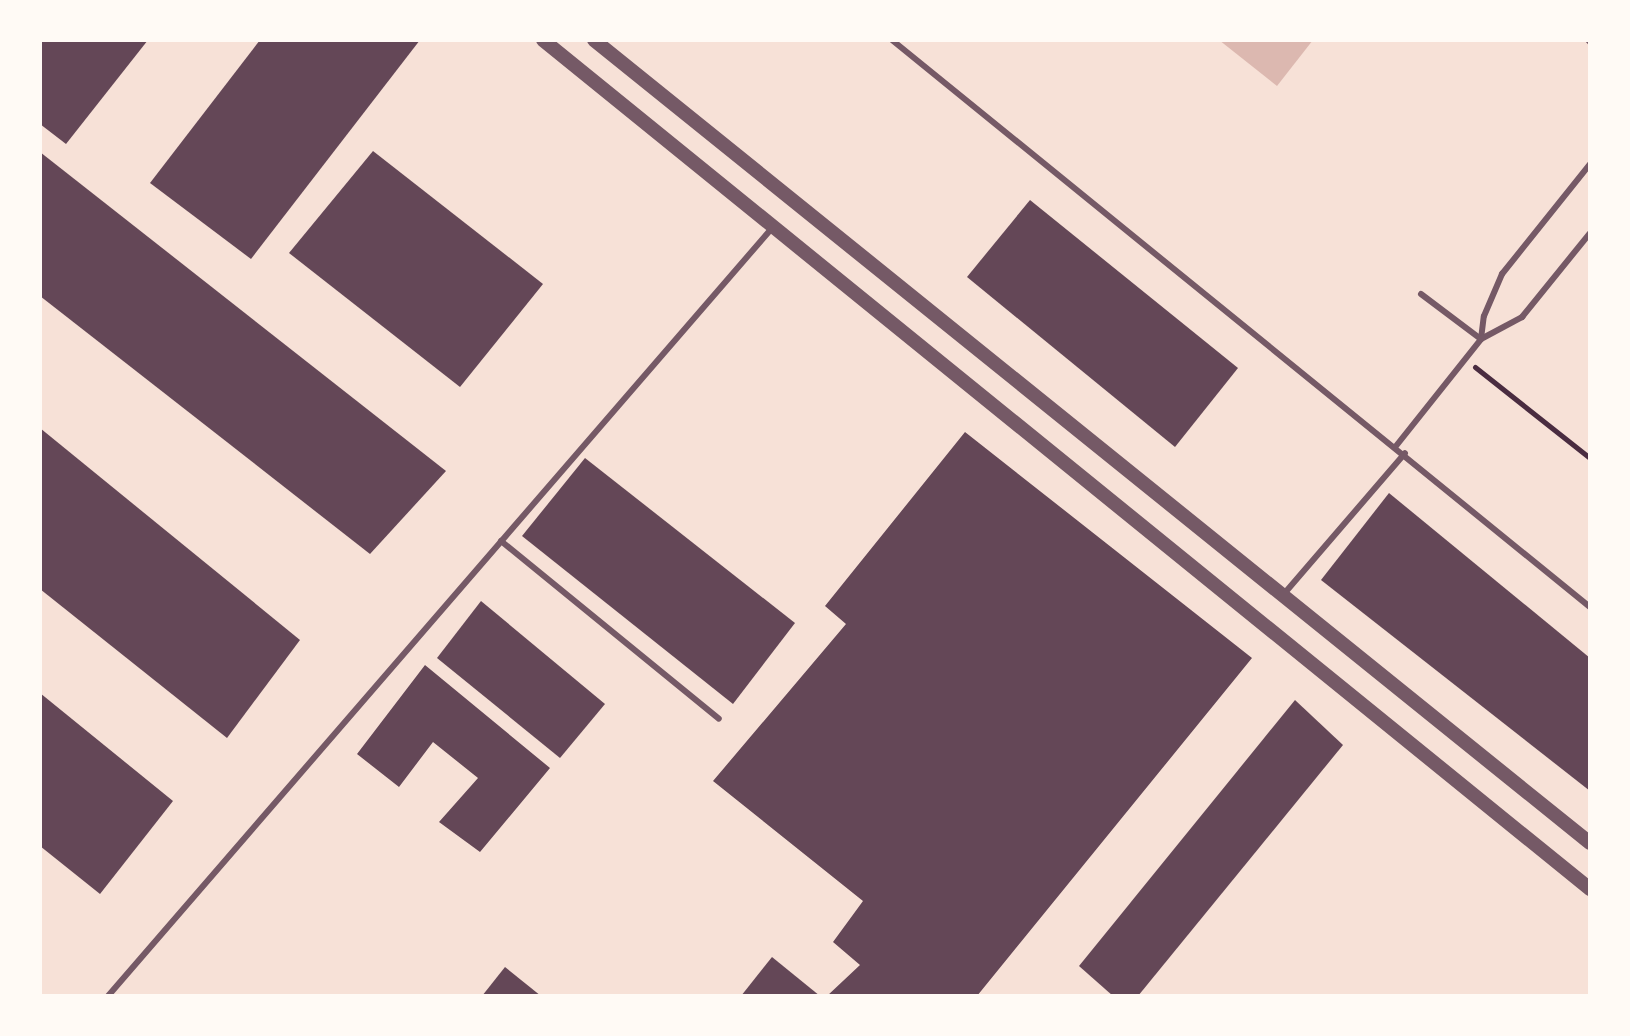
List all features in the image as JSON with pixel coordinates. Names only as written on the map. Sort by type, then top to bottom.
[{"type":"street","points":[[543,40],[1590,889]]},
{"type":"street","points":[[594,40],[1590,843]]},
{"type":"lane","points":[[892,40],[1405,453],[1590,607]]},
{"type":"lane","points":[[1481,339],[1484,316],[1502,274],[1590,164]]},
{"type":"lane","points":[[108,996],[774,225]]},
{"type":"lane","points":[[1396,446],[1481,339],[1522,317],[1590,233]]},
{"type":"lane","points":[[1421,294],[1481,339]]},
{"type":"lane","points":[[1283,595],[1405,453]]},
{"type":"lane","points":[[501,541],[719,719]]},
{"type":"path","points":[[1464,359],[1590,458]]},
{"type":"shaded area","points":[[1219,40],[1313,40],[1277,86]]},
{"type":"building","points":[[40,40],[148,40],[66,144],[40,124]]},
{"type":"building","points":[[260,40],[420,40],[251,259],[150,183]]},
{"type":"building","points":[[373,151],[543,284],[460,387],[289,253]]},
{"type":"building","points":[[40,152],[446,471],[370,554],[40,296]]},
{"type":"building","points":[[1030,200],[1238,368],[1175,447],[967,277]]},
{"type":"building","points":[[40,428],[300,640],[227,738],[40,589]]},
{"type":"building","points":[[965,432],[1252,658],[977,996],[827,996],[860,965],[833,942],[863,901],[713,781],[846,624],[825,606]]},
{"type":"building","points":[[585,458],[795,623],[733,704],[522,536]]},
{"type":"building","points":[[1389,493],[1590,658],[1590,791],[1321,580]]},
{"type":"building","points":[[481,601],[605,704],[560,758],[437,658]]},
{"type":"building","points":[[425,665],[550,768],[480,852],[439,822],[478,778],[433,742],[399,787],[357,754]]},
{"type":"building","points":[[40,693],[173,801],[100,894],[40,846]]},
{"type":"building","points":[[1295,700],[1343,745],[1138,996],[1113,996],[1079,966]]},
{"type":"building","points":[[772,957],[820,996],[741,996]]},
{"type":"building","points":[[505,967],[541,996],[482,996]]}]
